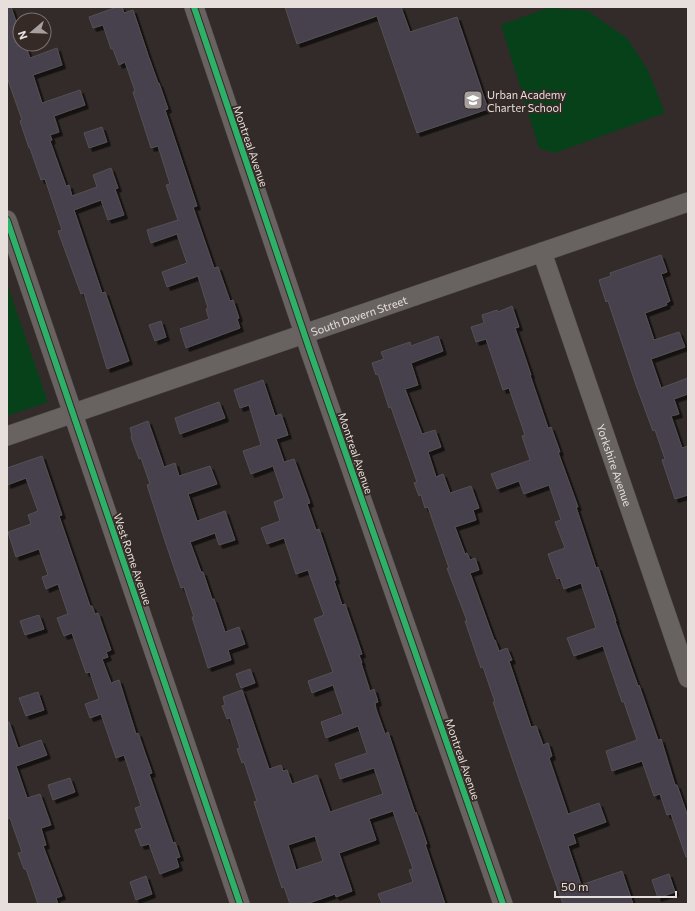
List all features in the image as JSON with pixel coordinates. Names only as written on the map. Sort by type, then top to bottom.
[{"type":"street","name":"Montreal Avenue","points":[[194,7],[305,334],[502,904]]},
{"type":"street","name":"South Davern Street","points":[[7,436],[688,202]]},
{"type":"street","name":"West Rome Avenue","points":[[7,220],[240,904]]},
{"type":"street","name":"Yorkshire Avenue","points":[[542,252],[688,678]]},
{"type":"green space","points":[[548,8],[588,11],[627,38],[648,70],[665,113],[555,153],[539,148],[501,25]]},
{"type":"green space","points":[[7,284],[48,402],[7,416]]},
{"type":"building","points":[[7,7],[11,7],[13,12],[12,52],[28,52],[30,58],[46,52],[52,52],[52,50],[57,48],[62,65],[33,75],[42,103],[80,90],[85,105],[54,116],[59,132],[50,135],[52,140],[50,141],[66,186],[69,185],[72,196],[97,187],[93,175],[111,168],[118,188],[115,189],[124,215],[108,220],[101,200],[74,210],[102,293],[105,292],[129,361],[107,369],[84,293],[81,294],[58,231],[62,230],[45,179],[41,180],[29,148],[20,121],[22,120],[7,77]]},
{"type":"building","points":[[117,7],[122,7],[124,13],[133,10],[168,109],[165,110],[197,206],[193,207],[214,268],[218,267],[230,301],[233,300],[239,318],[237,319],[240,328],[186,348],[180,329],[209,319],[206,309],[208,308],[198,276],[167,287],[162,272],[187,263],[177,234],[151,243],[147,230],[178,220],[166,185],[170,184],[158,146],[151,148],[125,62],[119,65],[113,49],[111,49],[103,25],[93,28],[89,17]]},
{"type":"building","points":[[285,7],[401,7],[410,32],[457,17],[488,109],[417,133],[377,16],[297,44]]},
{"type":"building","points":[[102,127],[107,142],[89,148],[84,133]]},
{"type":"building","points":[[661,255],[667,272],[661,274],[670,301],[666,303],[667,305],[645,313],[654,340],[679,332],[685,347],[651,359],[661,388],[688,378],[688,394],[674,399],[679,414],[671,416],[682,448],[688,446],[688,495],[675,499],[662,460],[665,459],[655,430],[653,431],[608,301],[606,302],[599,280],[611,276],[610,273]]},
{"type":"building","points":[[512,306],[519,327],[515,328],[530,375],[548,428],[551,427],[560,452],[558,452],[578,507],[576,507],[596,568],[598,567],[638,686],[639,685],[658,740],[661,739],[675,785],[677,785],[688,817],[688,857],[686,857],[671,814],[667,815],[660,794],[654,796],[642,761],[612,771],[606,751],[637,740],[603,646],[574,656],[567,638],[596,628],[581,583],[564,589],[560,578],[557,579],[548,554],[565,548],[555,522],[561,520],[549,485],[524,494],[519,481],[497,489],[491,474],[530,460],[522,436],[525,435],[509,388],[503,390],[486,339],[476,342],[471,327],[484,323],[482,315],[497,310],[498,312]]},
{"type":"building","points":[[161,321],[166,337],[155,341],[149,325]]},
{"type":"building","points":[[438,336],[443,351],[411,363],[418,385],[405,389],[422,434],[435,430],[441,447],[428,452],[436,477],[443,474],[450,493],[471,486],[479,508],[473,510],[476,520],[455,527],[465,554],[467,553],[470,560],[475,558],[479,570],[470,573],[499,651],[507,648],[512,660],[509,661],[531,727],[536,726],[543,745],[548,743],[552,756],[549,758],[568,814],[599,803],[606,822],[573,834],[576,843],[568,846],[581,885],[622,871],[633,904],[563,904],[493,702],[495,702],[483,667],[481,668],[465,621],[467,621],[447,568],[449,568],[428,507],[425,508],[421,495],[419,496],[414,483],[417,482],[391,407],[389,408],[378,374],[376,375],[372,363],[384,359],[381,352],[410,342],[411,346]]},
{"type":"building","points":[[263,380],[275,416],[281,414],[288,435],[276,439],[284,462],[294,459],[310,503],[307,504],[316,530],[319,529],[336,580],[334,581],[342,605],[345,604],[362,654],[359,655],[370,691],[374,689],[378,702],[375,703],[376,709],[385,734],[388,732],[427,844],[425,844],[445,904],[382,904],[378,894],[413,882],[409,870],[413,869],[393,811],[369,819],[376,840],[339,853],[352,891],[336,897],[335,894],[306,904],[290,904],[284,887],[282,888],[254,802],[257,801],[244,762],[242,763],[237,749],[240,748],[230,718],[227,719],[222,706],[225,705],[223,697],[242,690],[269,769],[281,765],[283,771],[287,770],[292,784],[317,775],[330,812],[383,794],[374,768],[340,779],[335,764],[367,753],[358,726],[326,738],[321,722],[343,714],[333,685],[312,693],[308,681],[333,672],[314,619],[324,615],[308,570],[296,574],[284,538],[267,544],[261,528],[280,521],[274,502],[284,498],[273,466],[251,474],[243,451],[261,445],[249,405],[240,408],[234,390]],"holes":[[[315,836],[323,861],[296,870],[288,845]]]},
{"type":"building","points":[[219,402],[225,418],[180,434],[175,418]]},
{"type":"building","points":[[148,421],[164,467],[175,463],[179,476],[210,466],[217,484],[188,494],[197,521],[225,511],[235,540],[219,545],[215,533],[190,542],[201,572],[203,572],[212,599],[214,599],[225,632],[239,627],[245,644],[228,650],[231,660],[208,668],[184,587],[181,588],[147,485],[150,484],[141,458],[139,459],[131,437],[130,428]]},
{"type":"building","points":[[42,456],[62,515],[59,516],[90,606],[92,606],[95,614],[98,613],[111,650],[106,652],[108,657],[102,659],[111,683],[119,680],[136,734],[138,733],[152,773],[149,774],[173,843],[175,842],[180,857],[176,858],[179,867],[160,874],[149,844],[141,846],[135,830],[142,828],[135,808],[141,806],[124,755],[116,758],[101,714],[90,718],[85,704],[99,699],[90,672],[86,673],[72,633],[64,636],[57,618],[68,614],[58,584],[46,589],[42,577],[48,575],[39,549],[16,557],[8,532],[31,524],[28,515],[38,511],[26,478],[7,485],[7,468]]},
{"type":"building","points":[[39,615],[44,629],[25,635],[20,621]]},
{"type":"building","points":[[250,669],[255,683],[241,688],[236,674]]},
{"type":"building","points":[[38,692],[44,710],[26,716],[19,698]]},
{"type":"building","points":[[7,722],[9,722],[18,748],[41,740],[47,755],[16,766],[27,798],[40,794],[51,825],[41,828],[46,845],[43,846],[62,896],[56,898],[58,904],[38,904],[26,869],[24,869],[18,853],[22,852],[10,818],[7,819]]},
{"type":"building","points":[[70,778],[75,792],[53,800],[48,785]]},
{"type":"building","points":[[669,874],[675,892],[658,898],[652,880]]},
{"type":"building","points":[[146,876],[152,894],[136,900],[130,882]]},
{"type":"cycle path","points":[[194,7],[311,354],[503,904]]},
{"type":"cycle path","points":[[7,220],[240,904]]},
{"type":"place","name":"Urban Academy Charter School","points":[[473,100]]}]
